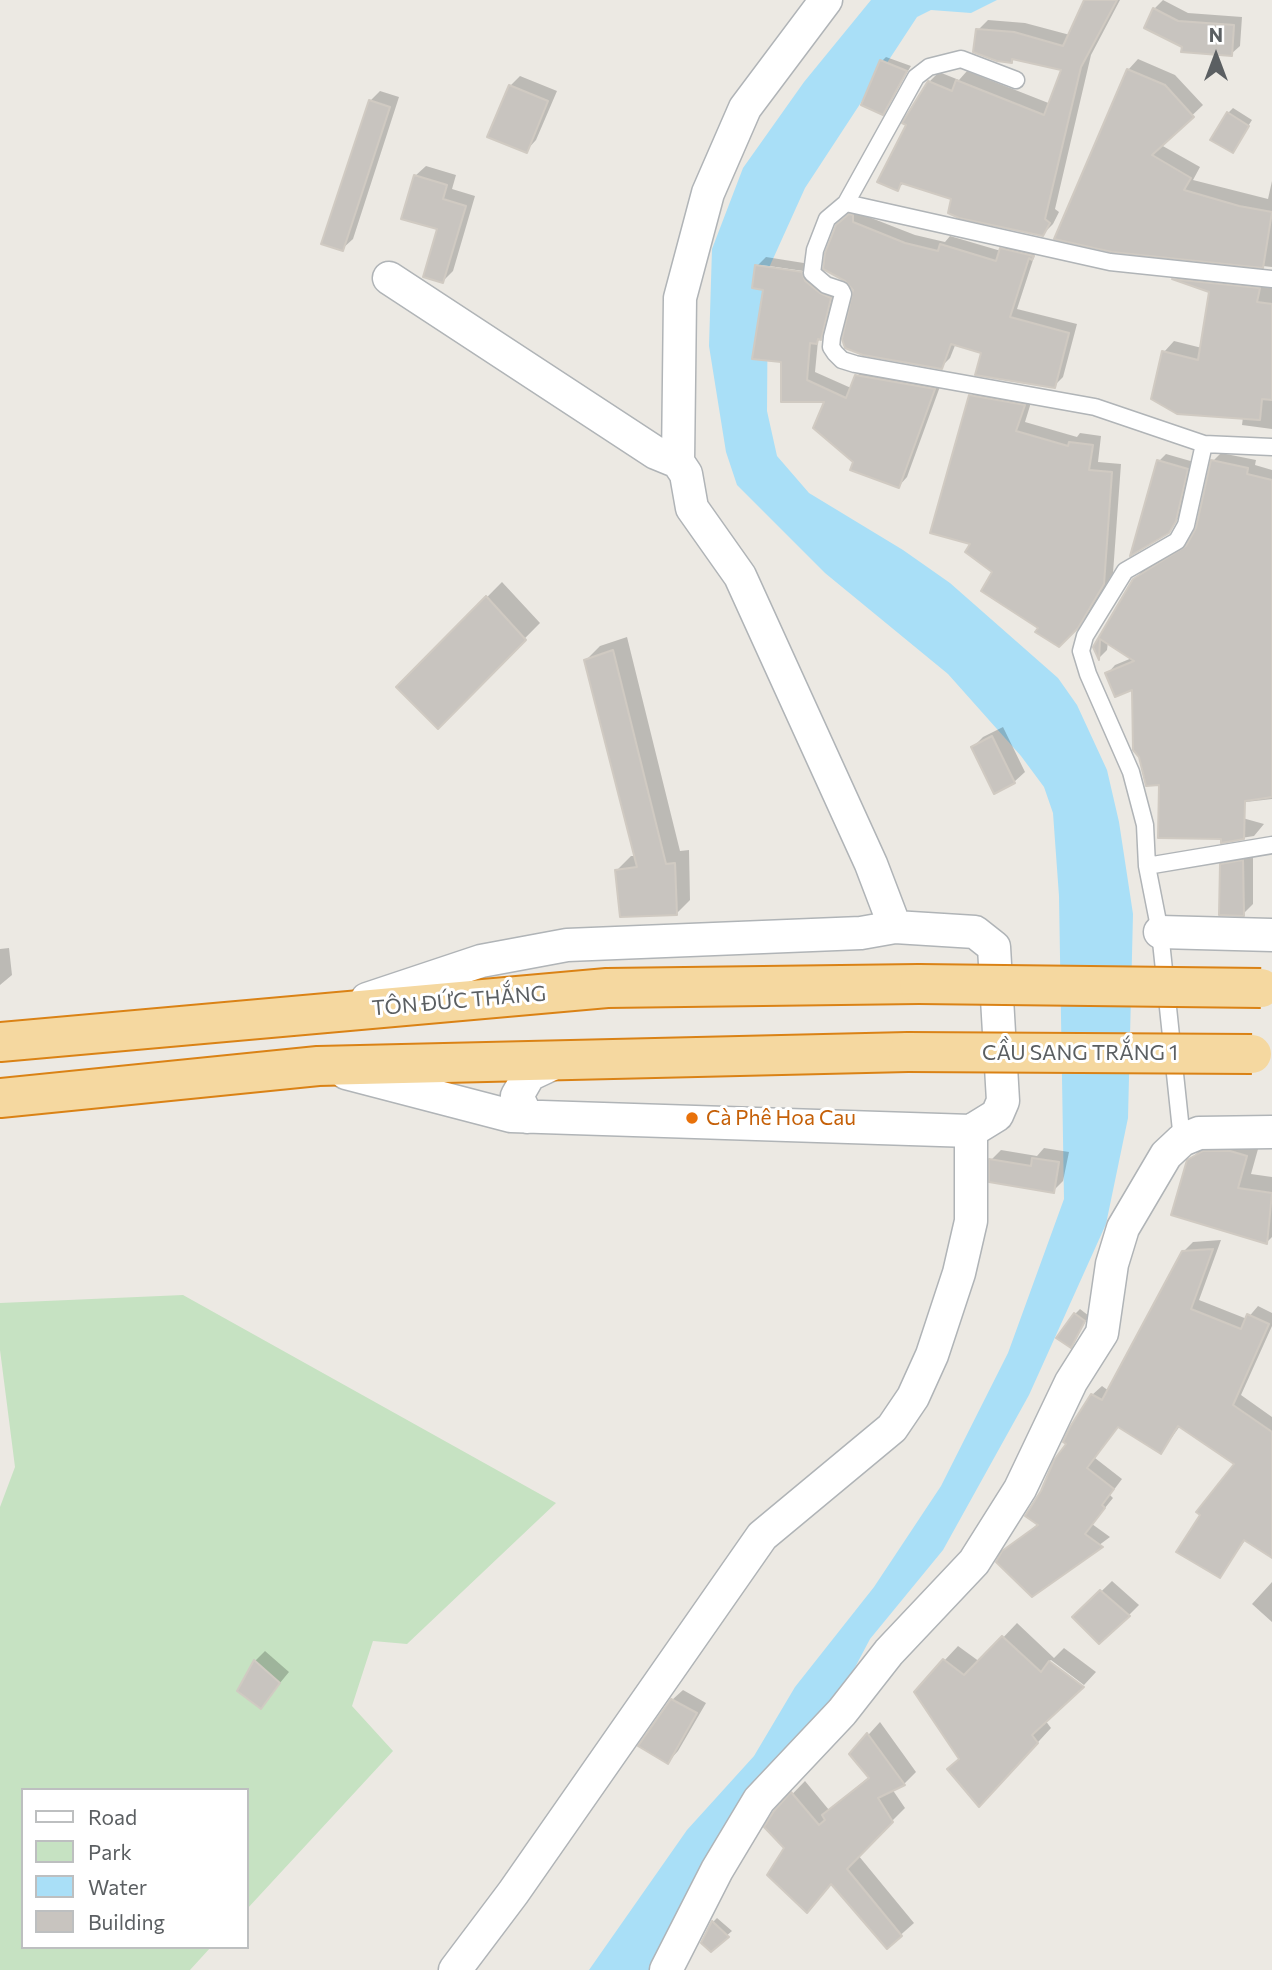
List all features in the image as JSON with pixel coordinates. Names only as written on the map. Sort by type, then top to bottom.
[{"type":"highway","name":"TÔN ĐỨC THẮNG","points":[[0,1042],[329,1011],[607,989],[919,984],[1267,988]]},
{"type":"highway","name":"CẦU SANG TRẮNG 1","points":[[561,1060],[908,1052],[1262,1055]]},
{"type":"highway","points":[[0,1098],[318,1066],[561,1060]]},
{"type":"street","points":[[826,0],[745,108],[708,193],[680,298],[682,468],[692,508],[740,576],[871,864],[895,928]]},
{"type":"street","points":[[389,278],[682,468]]},
{"type":"street","points":[[318,1066],[511,1116],[527,1117],[971,1131],[997,1115],[1003,1101],[994,947],[975,932],[895,928],[861,933],[667,939],[547,948],[481,961],[329,1011]]},
{"type":"street","points":[[1160,932],[1272,935]]},
{"type":"street","points":[[547,948],[535,968],[540,979],[557,993]]},
{"type":"street","points":[[527,1117],[517,1096],[529,1075],[561,1060]]},
{"type":"street","points":[[455,1970],[545,1849],[762,1536],[892,1428],[913,1397],[932,1355],[960,1273],[971,1221],[971,1131]]},
{"type":"street","points":[[666,1970],[717,1870],[760,1800],[842,1712],[889,1652],[974,1562],[1020,1489],[1071,1382],[1102,1333],[1112,1264],[1124,1228],[1166,1155],[1182,1140],[1199,1133],[1272,1132]]},
{"type":"lane","points":[[1016,80],[961,59],[929,67],[916,77],[846,203],[827,219],[820,231],[811,268],[817,279],[841,290],[843,294],[831,347],[842,360],[965,386],[1095,407],[1204,444],[1272,447]]},
{"type":"lane","points":[[846,203],[1110,262],[1272,279]]},
{"type":"lane","points":[[1182,1140],[1160,932],[1147,866],[1145,825],[1131,772],[1088,674],[1082,651],[1085,636],[1125,571],[1177,541],[1186,525],[1204,444]]},
{"type":"lane","points":[[1147,866],[1272,845]]},
{"type":"green space","points":[[183,1295],[556,1503],[407,1644],[373,1641],[352,1706],[393,1751],[248,1908],[248,1788],[21,1788],[21,1949],[209,1949],[190,1970],[0,1970],[0,1507],[15,1467],[0,1350],[0,1303]]},
{"type":"water","points":[[871,0],[997,0],[971,13],[931,10],[917,17],[805,188],[768,270],[767,411],[777,456],[809,493],[903,550],[950,583],[1058,678],[1077,705],[1107,770],[1119,822],[1133,914],[1128,1118],[1106,1224],[1029,1395],[943,1550],[870,1639],[842,1692],[810,1722],[756,1791],[649,1970],[589,1970],[687,1830],[754,1756],[795,1687],[874,1587],[941,1486],[1008,1353],[1064,1199],[1059,896],[1053,813],[1044,787],[1021,756],[948,674],[825,573],[737,485],[726,452],[709,346],[712,249],[743,168],[804,82]]},
{"type":"building","points":[[1084,0],[1117,0],[1081,67],[1045,219],[1050,223],[1043,236],[959,218],[948,213],[951,199],[901,183],[898,191],[877,182],[906,125],[902,123],[928,81],[952,91],[956,80],[1044,115],[1061,70],[1012,59],[1012,63],[997,61],[973,52],[976,29],[1014,32],[1063,46]]},
{"type":"building","points":[[1153,8],[1178,21],[1234,25],[1232,56],[1181,52],[1182,47],[1144,28]]},
{"type":"building","points":[[880,60],[907,71],[883,115],[861,105]]},
{"type":"building","points":[[1127,69],[1165,85],[1194,117],[1152,155],[1191,178],[1184,190],[1239,206],[1272,212],[1263,268],[1112,252],[1054,239]]},
{"type":"building","points":[[509,85],[548,101],[527,153],[487,137]]},
{"type":"building","points":[[369,100],[390,107],[343,251],[321,244]]},
{"type":"building","points":[[1227,112],[1249,126],[1233,153],[1210,140]]},
{"type":"building","points":[[414,175],[447,185],[443,199],[466,206],[443,283],[423,277],[437,229],[401,219]]},
{"type":"building","points":[[849,214],[853,215],[853,222],[905,243],[938,251],[940,244],[996,261],[1000,248],[1034,256],[1032,260],[1029,258],[1010,317],[1069,333],[1055,388],[975,375],[981,353],[951,344],[942,369],[863,355],[845,348],[842,339],[853,290],[845,281],[823,269],[825,253],[836,225]]},
{"type":"building","points":[[755,265],[802,272],[805,281],[831,298],[821,340],[818,339],[817,344],[810,343],[807,380],[846,398],[855,375],[935,389],[899,488],[850,470],[853,462],[813,428],[824,402],[781,402],[781,362],[752,359],[763,290],[752,288]]},
{"type":"building","points":[[1172,279],[1260,288],[1257,302],[1272,304],[1272,400],[1262,399],[1260,420],[1177,414],[1151,399],[1162,351],[1198,360],[1209,292]]},
{"type":"building","points":[[969,395],[1025,405],[1016,431],[1068,446],[1069,442],[1093,445],[1089,470],[1112,472],[1104,584],[1078,628],[1059,647],[1035,632],[1038,628],[981,591],[992,572],[965,552],[970,544],[930,533]]},
{"type":"building","points":[[1157,460],[1188,469],[1176,521],[1169,533],[1130,556]]},
{"type":"building","points":[[1211,460],[1248,468],[1247,474],[1272,480],[1272,797],[1245,801],[1244,839],[1221,843],[1221,839],[1158,838],[1159,785],[1146,786],[1139,757],[1133,750],[1132,690],[1115,697],[1105,673],[1134,661],[1100,639],[1099,660],[1093,647],[1133,579],[1186,546],[1196,528]]},
{"type":"building","points":[[486,596],[526,640],[438,729],[396,687]]},
{"type":"building","points":[[613,650],[666,864],[675,863],[677,915],[620,917],[615,870],[637,867],[584,660]]},
{"type":"building","points":[[992,736],[1015,783],[994,794],[971,747]]},
{"type":"building","points":[[1243,860],[1244,916],[1219,915],[1220,864]]},
{"type":"building","points":[[1203,1151],[1230,1151],[1247,1156],[1238,1188],[1272,1193],[1267,1244],[1171,1215],[1187,1160]]},
{"type":"building","points":[[1032,1158],[1059,1162],[1054,1193],[989,1182],[989,1159],[1031,1166]]},
{"type":"building","points":[[1213,1249],[1191,1309],[1241,1329],[1247,1314],[1269,1324],[1233,1405],[1272,1432],[1272,1558],[1244,1540],[1220,1578],[1176,1552],[1200,1515],[1196,1512],[1234,1464],[1178,1426],[1161,1454],[1118,1427],[1087,1468],[1114,1489],[1102,1505],[1105,1508],[1085,1534],[1103,1547],[1032,1597],[996,1562],[1002,1551],[1038,1525],[1025,1516],[1041,1491],[1054,1460],[1066,1444],[1063,1442],[1070,1427],[1091,1394],[1102,1400],[1182,1251]]},
{"type":"building","points":[[1074,1313],[1085,1321],[1071,1348],[1056,1338]]},
{"type":"building","points":[[1100,1590],[1130,1616],[1099,1644],[1072,1617]]},
{"type":"building","points":[[1002,1636],[1041,1672],[1049,1661],[1084,1687],[1032,1735],[1038,1743],[979,1807],[947,1769],[959,1759],[914,1692],[943,1659],[964,1675]]},
{"type":"building","points":[[254,1660],[280,1683],[261,1709],[237,1691]]},
{"type":"building","points":[[671,1699],[697,1713],[668,1764],[638,1746]]},
{"type":"building","points":[[867,1733],[905,1785],[878,1798],[893,1822],[847,1869],[902,1936],[887,1949],[831,1884],[807,1913],[767,1875],[784,1848],[764,1827],[774,1811],[791,1792],[819,1825],[825,1820],[822,1815],[869,1778],[849,1754]]},
{"type":"building","points":[[712,1921],[729,1937],[711,1952],[701,1943]]},
{"type":"place","name":"Cà Phê Hoa Cau","points":[[692,1118]]}]
